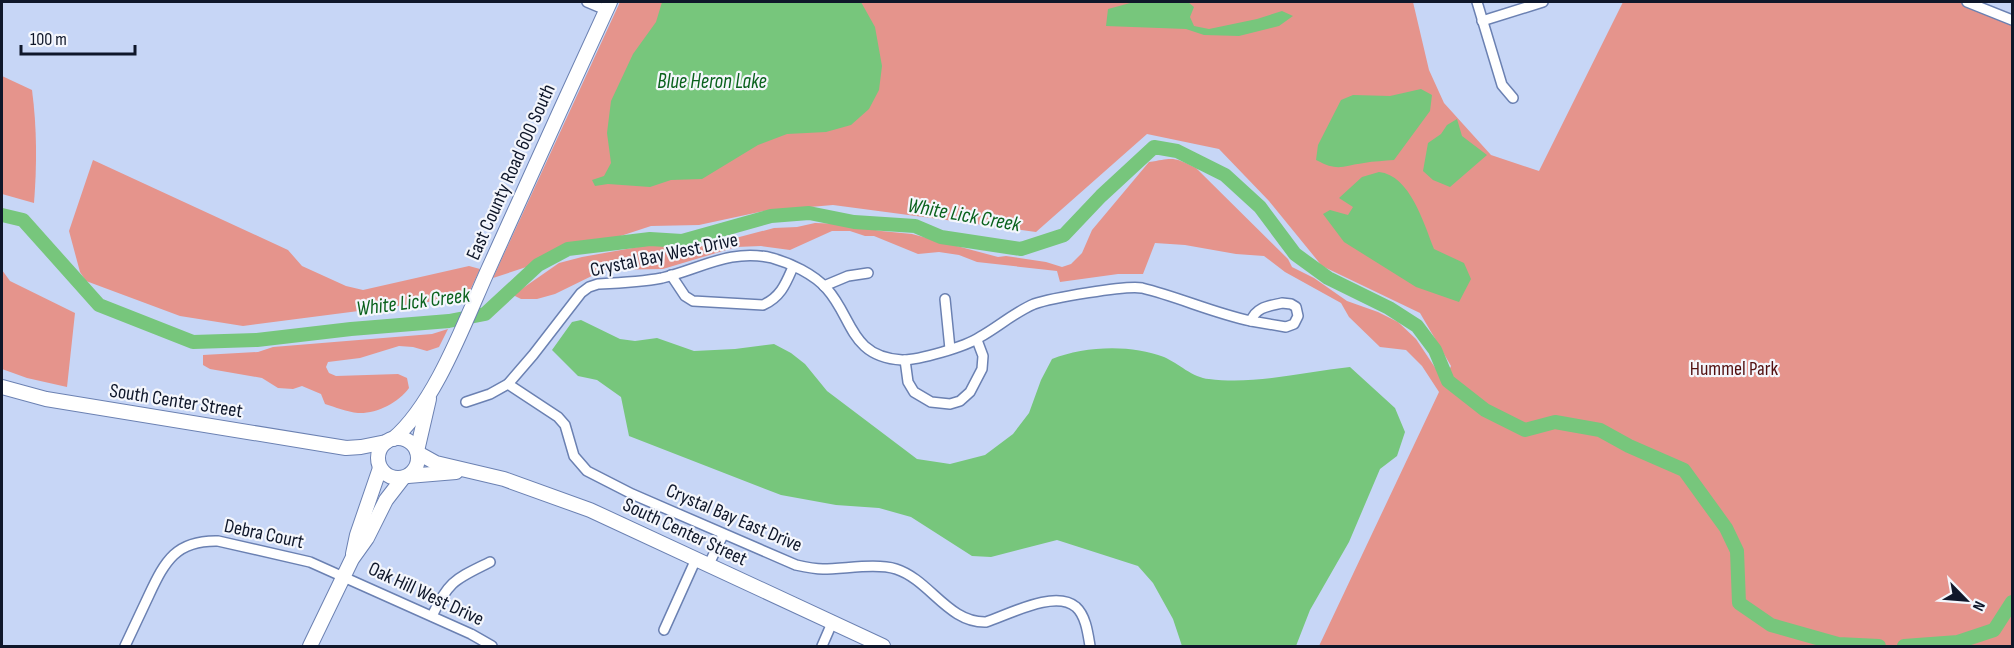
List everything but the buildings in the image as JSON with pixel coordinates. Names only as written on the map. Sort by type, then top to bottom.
[{"type":"main road","name":"East County Road 600 South","points":[[390,441],[408,425],[430,391],[458,335],[608,6]]},
{"type":"main road","name":"South Center Street","points":[[2,387],[46,399],[346,448],[390,441]]},
{"type":"main road","name":"East County Road 600 South","points":[[417,452],[430,391]]},
{"type":"main road","points":[[310,646],[351,559],[379,466],[379,452],[390,441],[405,440],[412,444],[417,452],[417,466],[386,500],[367,538],[351,559]]},
{"type":"main road","name":"South Center Street","points":[[346,448],[379,466]]},
{"type":"main road","name":"South Center Street","points":[[417,452],[436,463],[504,479],[590,510],[883,646]]},
{"type":"main road","points":[[379,466],[390,477],[405,477]]},
{"type":"main road","name":"South Center Street","points":[[405,477],[464,471]]},
{"type":"street","points":[[587,2],[608,6]]},
{"type":"street","points":[[1477,2],[1502,85],[1513,98]]},
{"type":"street","points":[[1482,21],[1542,2]]},
{"type":"street","points":[[1966,2],[2013,20]]},
{"type":"street","name":"Crystal Bay West Drive","points":[[466,402],[490,394],[508,384],[534,355],[580,294],[589,287],[671,275],[737,255],[771,258],[793,267],[824,286],[857,339],[876,353],[905,360],[950,350],[977,340],[1037,303],[1131,287],[1142,288],[1228,316],[1251,321],[1286,327],[1294,324],[1298,316],[1296,308],[1291,304],[1282,303],[1260,309],[1254,313],[1251,321]]},
{"type":"street","points":[[671,275],[685,296],[693,301],[764,304],[781,292],[793,267]]},
{"type":"street","points":[[824,286],[848,276],[868,273]]},
{"type":"street","points":[[945,299],[950,350]]},
{"type":"street","points":[[905,360],[908,382],[914,392],[931,402],[950,404],[960,401],[970,392],[982,369],[982,356],[977,340]]},
{"type":"street","name":"Crystal Bay East Drive","points":[[508,384],[558,417],[565,425],[574,456],[587,471],[723,534],[807,568],[895,569],[909,576],[958,615],[977,622],[1057,600],[1075,606],[1086,624],[1090,646]]},
{"type":"street","points":[[664,630],[703,562],[723,534]]},
{"type":"street","name":"Debra Court","points":[[125,646],[160,571],[176,552],[194,542],[218,541],[301,559],[343,577]]},
{"type":"street","points":[[432,616],[448,587],[459,577],[490,562]]},
{"type":"street","name":"Oak Hill West Drive","points":[[343,577],[471,634],[492,646]]},
{"type":"street","points":[[822,646],[832,623]]},
{"type":"green space","name":"Hummel Park","points":[[620,2],[1413,2],[1429,70],[1444,103],[1491,155],[1539,171],[1623,2],[1960,2],[2012,21],[2012,646],[1319,646],[1439,392],[1422,366],[1406,350],[1380,347],[1349,317],[1341,303],[1285,272],[1264,256],[1155,243],[1143,274],[1118,274],[1060,282],[1057,271],[977,262],[959,255],[939,252],[918,254],[874,236],[865,236],[850,231],[832,231],[790,250],[761,246],[736,247],[663,269],[604,270],[555,294],[537,299],[521,299],[513,295],[559,263],[582,257],[649,245],[689,248],[774,228],[815,223],[843,224],[912,234],[998,257],[1006,256],[1046,262],[1062,267],[1071,264],[1082,253],[1092,230],[1149,162],[1173,159],[1196,168],[1288,259],[1292,267],[1314,278],[1347,301],[1398,322],[1416,339],[1444,381],[1451,366],[1420,313],[1322,266],[1269,201],[1219,149],[1147,134],[1036,232],[833,205],[764,211],[699,225],[651,226],[493,278]]},
{"type":"green space","points":[[2,76],[32,90],[36,146],[34,203],[2,194]]},
{"type":"green space","points":[[93,160],[288,250],[302,266],[346,286],[363,290],[469,266],[480,269],[467,297],[243,326],[180,316],[86,281],[80,272],[69,231]]},
{"type":"green space","points":[[2,270],[10,281],[75,313],[67,387],[27,378],[2,369]]},
{"type":"green space","points":[[448,329],[439,347],[427,351],[399,346],[360,358],[328,362],[326,367],[329,373],[336,376],[398,374],[407,378],[409,388],[399,398],[372,412],[350,412],[325,404],[321,394],[302,386],[293,389],[278,388],[262,378],[210,369],[203,365],[203,355],[258,352],[273,347],[432,334]]},
{"type":"water","name":"Blue Heron Lake","points":[[662,2],[861,2],[875,27],[882,66],[879,90],[869,109],[851,125],[826,132],[787,134],[758,145],[702,179],[671,180],[650,187],[608,184],[595,186],[592,180],[604,176],[611,163],[607,133],[611,101],[633,54],[656,22]]},
{"type":"water","points":[[1134,2],[1188,2],[1194,7],[1190,17],[1194,26],[1209,29],[1282,11],[1293,16],[1279,26],[1239,36],[1204,35],[1186,29],[1106,26],[1108,9]]},
{"type":"water","points":[[1421,89],[1432,95],[1430,111],[1394,160],[1340,167],[1330,166],[1316,160],[1318,145],[1341,100],[1353,95],[1390,96]]},
{"type":"water","points":[[1457,119],[1462,136],[1487,155],[1450,187],[1433,180],[1423,171],[1428,143]]},
{"type":"water","points":[[1379,172],[1390,175],[1407,191],[1420,214],[1434,249],[1464,263],[1471,279],[1459,302],[1416,287],[1344,242],[1323,214],[1330,210],[1348,215],[1353,207],[1339,198],[1362,177]]},
{"type":"water","points":[[581,320],[620,339],[635,341],[657,338],[694,351],[774,344],[805,364],[827,391],[917,459],[950,464],[985,455],[1013,434],[1029,413],[1041,380],[1052,359],[1093,349],[1122,348],[1151,353],[1164,357],[1197,376],[1209,379],[1261,379],[1350,367],[1395,408],[1405,432],[1397,456],[1380,469],[1349,542],[1310,610],[1296,646],[1182,646],[1173,619],[1153,583],[1138,566],[1057,540],[991,557],[972,556],[911,517],[879,508],[836,505],[781,495],[629,436],[621,397],[597,380],[578,376],[552,350],[572,322]]},
{"type":"waterway","name":"White Lick Creek","points":[[2,215],[23,220],[99,305],[193,342],[257,340],[449,321],[485,314],[538,265],[568,249],[650,239],[682,241],[771,216],[809,213],[854,222],[915,226],[941,237],[1021,249],[1064,235],[1101,196],[1154,147],[1177,151],[1225,175],[1260,207],[1295,254],[1328,278],[1389,308],[1417,326],[1435,350],[1448,381],[1485,410],[1525,430],[1555,422],[1600,430],[1629,446],[1684,470],[1726,528],[1737,551],[1739,603],[1771,625],[1838,644],[1879,646]]},
{"type":"waterway","name":"White Lick Creek","points":[[1904,646],[1958,642],[1994,630],[2012,602]]}]
